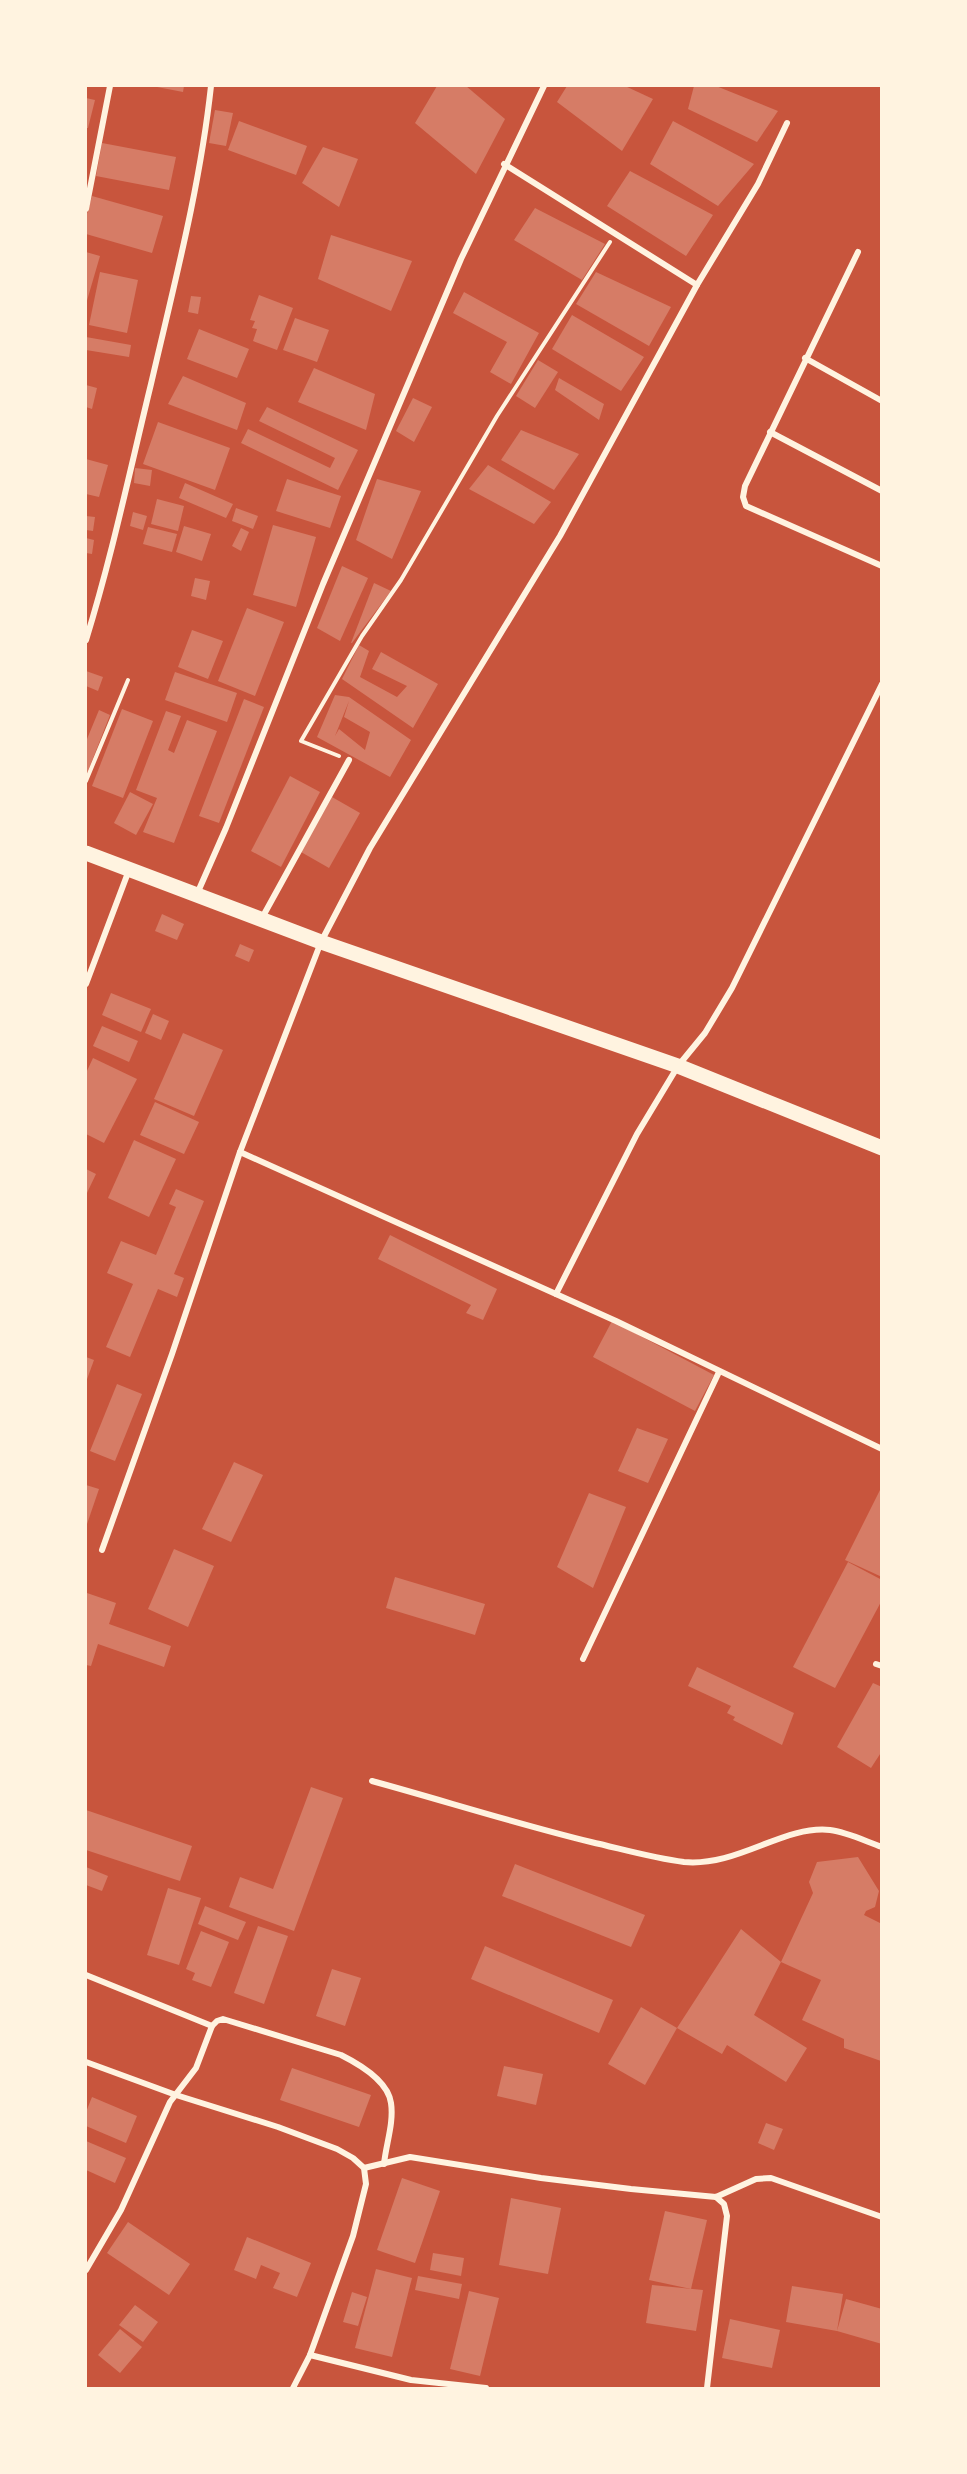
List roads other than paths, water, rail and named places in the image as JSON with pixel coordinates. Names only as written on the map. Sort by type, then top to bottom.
[{"type":"main road","points":[[86,853],[321,942],[678,1066],[882,1148]]},
{"type":"street","points":[[86,209],[110,86]]},
{"type":"street","points":[[86,640],[114,536],[181,258],[204,148],[211,86]]},
{"type":"street","points":[[197,894],[235,807],[332,564],[461,259],[504,164],[544,86]]},
{"type":"street","points":[[102,1550],[172,1354],[240,1152],[321,942],[370,848],[560,536],[698,285],[758,184],[787,123]]},
{"type":"street","points":[[504,164],[698,285]]},
{"type":"street","points":[[858,252],[770,432],[745,486],[743,497],[746,506],[882,566]]},
{"type":"street","points":[[805,358],[882,401]]},
{"type":"street","points":[[770,432],[882,491]]},
{"type":"street","points":[[556,1294],[637,1134],[678,1066],[705,1033],[732,988],[882,684]]},
{"type":"street","points":[[261,918],[349,760]]},
{"type":"street","points":[[86,984],[129,869]]},
{"type":"street","points":[[240,1152],[556,1294],[882,1449]]},
{"type":"street","points":[[583,1659],[718,1371]]},
{"type":"street","points":[[372,1781],[556,1834],[686,1862],[735,1857],[789,1836],[815,1831],[830,1830],[882,1847]]},
{"type":"street","points":[[86,1976],[212,2026]]},
{"type":"street","points":[[86,2270],[121,2210],[170,2102],[196,2068],[212,2026],[217,2021],[223,2019],[356,2062],[381,2084],[391,2102],[391,2122],[384,2164]]},
{"type":"street","points":[[86,2061],[176,2095],[278,2127],[336,2149],[353,2158],[364,2168],[366,2184],[353,2236],[310,2355],[293,2388]]},
{"type":"street","points":[[364,2168],[410,2157],[428,2158],[541,2178],[716,2197],[756,2179],[771,2178],[882,2217]]},
{"type":"street","points":[[707,2388],[727,2216],[724,2204],[716,2197]]},
{"type":"street","points":[[310,2355],[411,2380],[486,2388]]}]
